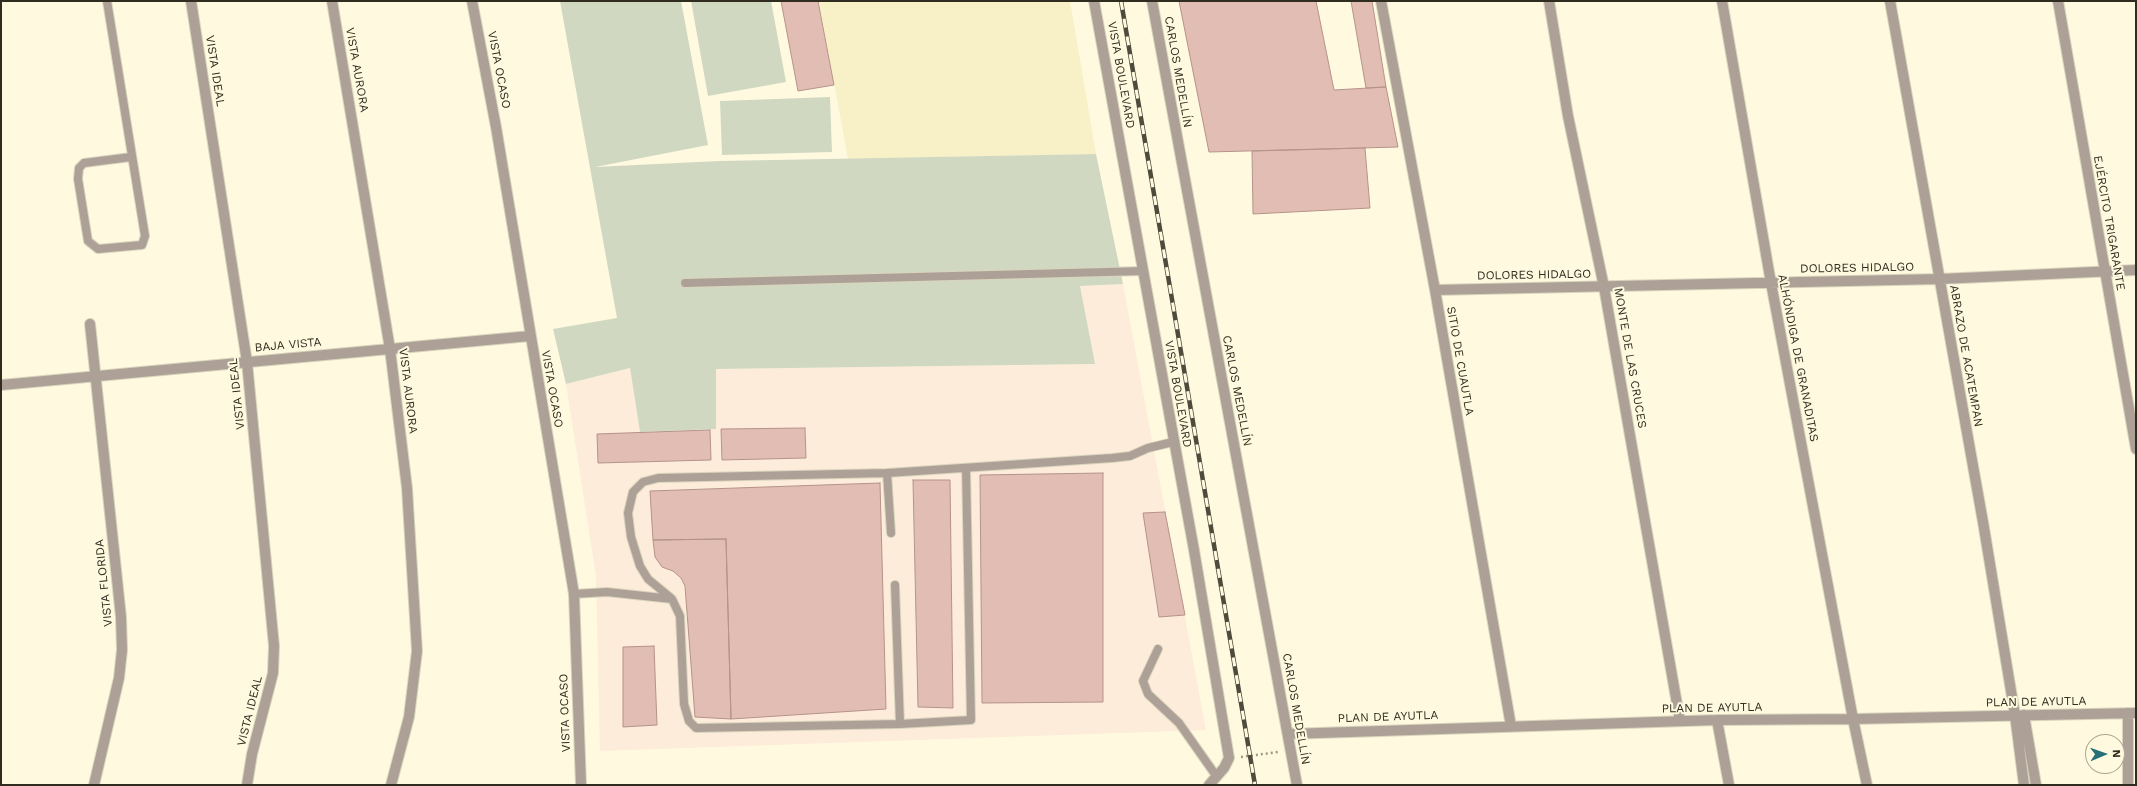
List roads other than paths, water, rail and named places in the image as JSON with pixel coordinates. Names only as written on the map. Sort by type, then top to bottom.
[{"type":"street","name":"VISTA IDEAL","points":[[191,1],[247,362],[274,646],[273,673],[252,754],[247,785]]},
{"type":"street","name":"VISTA AURORA","points":[[332,1],[390,349],[407,488],[417,651],[409,716],[391,785]]},
{"type":"street","name":"VISTA OCASO","points":[[472,1],[496,127],[574,594],[581,785]]},
{"type":"street","name":"VISTA BOULEVARD","points":[[1094,1],[1144,270],[1173,442],[1194,550],[1229,758],[1224,768],[1217,776]]},
{"type":"street","name":"CARLOS MEDELLÍN","points":[[1152,1],[1297,785]]},
{"type":"street","name":"SITIO DE CUAUTLA","points":[[1381,1],[1435,290],[1511,726]]},
{"type":"street","name":"MONTE DE LAS CRUCES","points":[[1549,1],[1568,116],[1604,287],[1680,721]]},
{"type":"street","name":"ALHÓNDIGA DE GRANADITAS","points":[[1722,1],[1771,283],[1853,719],[1868,785]]},
{"type":"street","name":"ABRAZO DE ACATEMPAN","points":[[1890,1],[2020,716]]},
{"type":"street","name":"EJÉRCITO TRIGARANTE","points":[[2058,1],[2136,449]]},
{"type":"street","name":"DOLORES HIDALGO","points":[[1435,290],[1940,279],[2136,270]]},
{"type":"street","name":"VISTA FLORIDA","points":[[90,324],[94,376],[121,617],[122,650],[119,678],[94,785]]},
{"type":"street","name":"BAJA VISTA","points":[[1,385],[530,336]]},
{"type":"street","name":"PLAN DE AYUTLA","points":[[1288,734],[1717,720],[1853,719],[2132,713]]},
{"type":"street","points":[[2128,785],[2132,713]]},
{"type":"street","points":[[2020,716],[2024,785]]},
{"type":"street","points":[[2020,716],[2036,785]]},
{"type":"street","points":[[1717,720],[1729,785]]},
{"type":"street","points":[[1209,785],[1217,776]]},
{"type":"lane","points":[[107,1],[131,157],[145,236],[142,245],[98,249],[88,241],[78,179],[79,168],[84,163],[131,157]]},
{"type":"lane","points":[[685,283],[1144,270]]},
{"type":"lane","points":[[966,468],[971,720],[900,724],[696,728],[689,721],[684,704],[680,616],[672,598],[648,579],[640,566],[631,537],[628,513],[633,492],[643,482],[658,478],[887,472],[1124,457],[1148,448],[1173,442]]},
{"type":"lane","points":[[887,472],[891,533]]},
{"type":"lane","points":[[894,585],[900,724]]},
{"type":"lane","points":[[574,594],[607,592],[672,598]]},
{"type":"lane","points":[[1158,649],[1143,681],[1148,694],[1179,723],[1217,776]]},
{"type":"railway","points":[[1121,1],[1255,785]]}]
